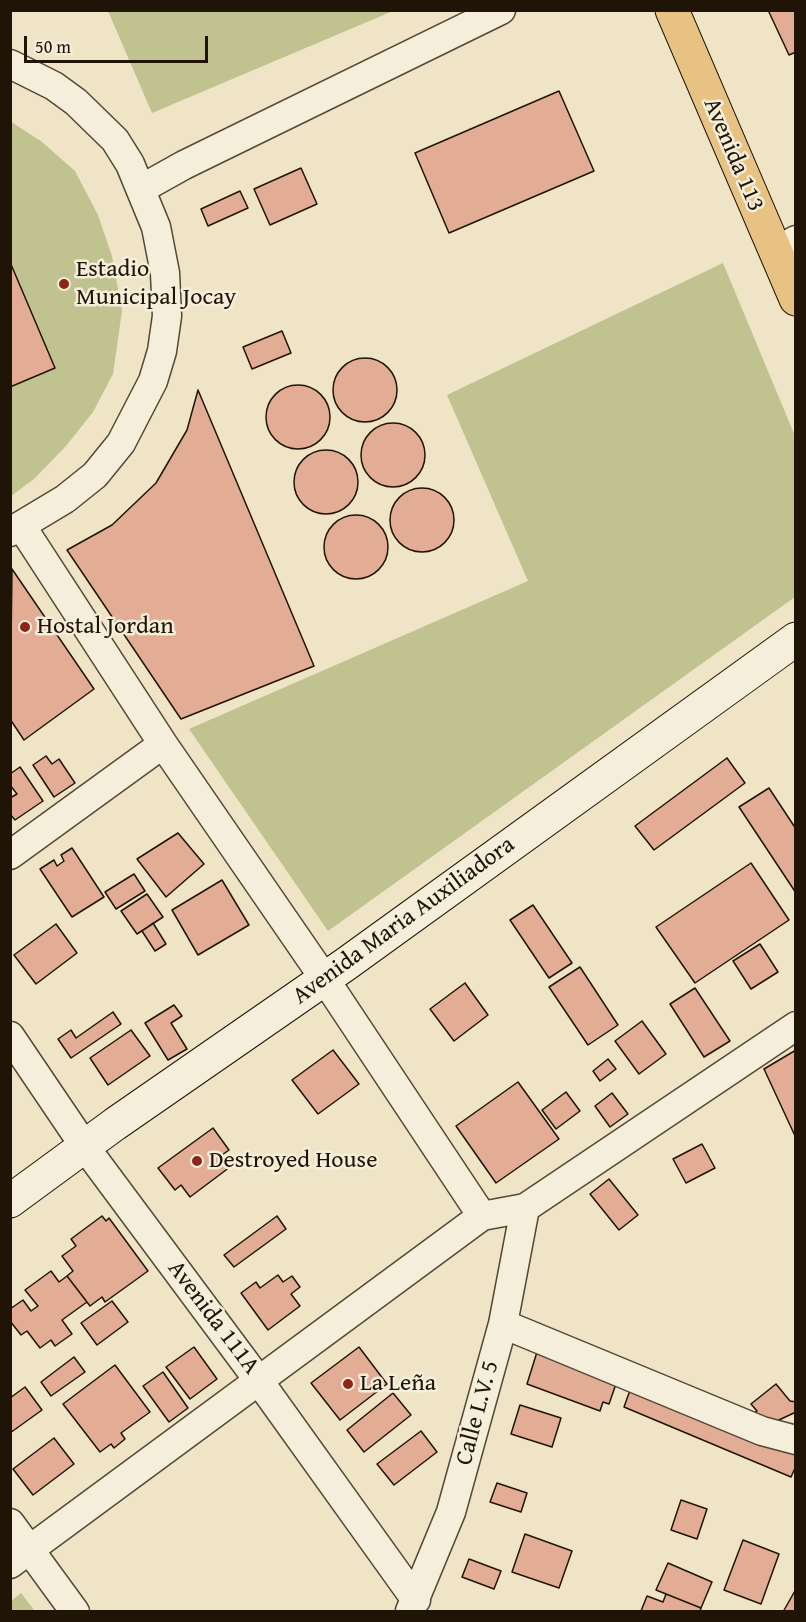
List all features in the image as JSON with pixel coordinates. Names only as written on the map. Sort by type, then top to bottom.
[{"type":"main road","name":"Avenida 113","points":[[672,10],[785,246],[795,299]]},
{"type":"main road","name":"Avenida Maria Auxiliadora","points":[[10,1201],[795,639]]},
{"type":"street","points":[[141,189],[184,165],[501,10]]},
{"type":"street","points":[[10,64],[54,86],[97,120],[115,140],[130,164],[156,227],[165,273],[167,316],[153,381],[121,443],[95,475],[65,499],[16,530],[324,978],[482,1216]]},
{"type":"street","points":[[10,855],[163,744]]},
{"type":"street","points":[[21,1557],[482,1216],[525,1208],[795,1026]]},
{"type":"street","name":"Avenida 111A","points":[[10,1036],[85,1147],[259,1381],[413,1606]]},
{"type":"street","name":"Calle L.V. 5","points":[[413,1606],[451,1512],[503,1324],[525,1208]]},
{"type":"street","points":[[503,1324],[762,1431],[795,1440]]},
{"type":"street","points":[[10,1523],[21,1557],[75,1611]]},
{"type":"green space","points":[[108,11],[393,11],[152,113]]},
{"type":"green space","name":"Estadio Municipal Jocay","points":[[10,121],[42,142],[75,171],[98,215],[112,256],[122,311],[113,374],[93,412],[66,446],[34,479],[11,496]]},
{"type":"green space","points":[[723,263],[795,436],[795,597],[328,931],[189,729],[528,581],[447,395]]},
{"type":"green space","points":[[21,1593],[35,1611],[11,1611],[11,1601]]},
{"type":"building","points":[[768,10],[796,10],[796,52],[789,55]]},
{"type":"building","points":[[559,91],[594,171],[449,233],[415,153]]},
{"type":"building","points":[[301,168],[317,204],[270,225],[254,189]]},
{"type":"building","points":[[240,191],[248,208],[208,226],[201,209]]},
{"type":"building","points":[[10,262],[55,368],[10,387]]},
{"type":"building","points":[[282,331],[291,353],[252,369],[243,347]]},
{"type":"building","points":[[359,358],[371,358],[388,367],[395,378],[397,390],[395,402],[388,413],[371,422],[359,422],[347,417],[338,408],[333,396],[333,384],[338,372],[347,363]]},
{"type":"building","points":[[292,385],[304,385],[321,394],[328,405],[330,417],[328,429],[321,440],[304,449],[292,449],[280,444],[271,435],[266,423],[266,411],[271,399],[280,390]]},
{"type":"building","points":[[198,390],[314,666],[181,719],[67,550],[112,525],[156,483],[187,430]]},
{"type":"building","points":[[387,423],[399,423],[416,432],[423,443],[425,455],[423,467],[416,478],[399,487],[387,487],[375,482],[366,473],[361,461],[361,449],[366,437],[375,428]]},
{"type":"building","points":[[320,450],[332,450],[349,459],[356,470],[358,482],[356,494],[349,505],[332,514],[320,514],[308,509],[299,500],[294,488],[294,476],[299,464],[308,455]]},
{"type":"building","points":[[416,488],[428,488],[445,497],[452,508],[454,520],[452,532],[445,543],[428,552],[416,552],[404,547],[395,538],[390,526],[390,514],[395,502],[404,493]]},
{"type":"building","points":[[350,515],[362,515],[379,524],[386,535],[388,547],[386,559],[379,570],[362,579],[350,579],[338,574],[329,565],[324,553],[324,541],[329,529],[338,520]]},
{"type":"building","points":[[12,569],[94,689],[24,740],[10,719]]},
{"type":"building","points":[[46,756],[52,764],[59,759],[75,783],[54,797],[33,765]]},
{"type":"building","points":[[727,758],[745,783],[654,850],[635,826]]},
{"type":"building","points":[[20,767],[43,801],[15,820],[10,814],[10,798],[17,794],[10,785],[10,774]]},
{"type":"building","points":[[769,788],[796,829],[796,893],[739,807]]},
{"type":"building","points":[[178,833],[204,864],[166,897],[137,859]]},
{"type":"building","points":[[72,848],[104,897],[72,917],[40,869],[54,860],[57,866],[64,861],[61,855]]},
{"type":"building","points":[[751,863],[789,920],[695,983],[656,927]]},
{"type":"building","points":[[134,874],[145,891],[116,909],[105,892]]},
{"type":"building","points":[[222,880],[249,925],[198,955],[172,910]]},
{"type":"building","points":[[147,894],[163,917],[137,934],[121,911]]},
{"type":"building","points":[[533,905],[572,963],[549,978],[510,920]]},
{"type":"building","points":[[153,923],[166,944],[155,951],[142,931]]},
{"type":"building","points":[[56,924],[77,953],[36,984],[14,955]]},
{"type":"building","points":[[760,944],[778,972],[751,989],[733,961]]},
{"type":"building","points":[[580,967],[618,1025],[588,1045],[549,987]]},
{"type":"building","points":[[465,983],[488,1015],[454,1041],[430,1009]]},
{"type":"building","points":[[695,988],[730,1041],[704,1057],[670,1004]]},
{"type":"building","points":[[174,1005],[182,1016],[171,1023],[187,1049],[168,1060],[145,1023]]},
{"type":"building","points":[[113,1012],[121,1024],[71,1058],[58,1039],[71,1030],[76,1038]]},
{"type":"building","points":[[642,1021],[666,1054],[639,1074],[615,1041]]},
{"type":"building","points":[[131,1030],[150,1056],[108,1085],[90,1058]]},
{"type":"building","points":[[333,1050],[359,1084],[318,1114],[292,1080]]},
{"type":"building","points":[[796,1050],[796,1138],[764,1069]]},
{"type":"building","points":[[608,1059],[616,1069],[600,1081],[593,1071]]},
{"type":"building","points":[[518,1082],[559,1139],[496,1183],[456,1126]]},
{"type":"building","points":[[566,1092],[580,1111],[556,1129],[542,1110]]},
{"type":"building","points":[[612,1093],[628,1114],[610,1127],[595,1106]]},
{"type":"building","name":"Destroyed House","points":[[213,1128],[229,1150],[222,1155],[230,1167],[190,1197],[181,1185],[175,1190],[158,1168]]},
{"type":"building","points":[[702,1144],[715,1168],[686,1183],[673,1159]]},
{"type":"building","points":[[609,1179],[638,1215],[619,1230],[590,1194]]},
{"type":"building","points":[[102,1216],[106,1221],[109,1218],[148,1271],[105,1302],[102,1297],[90,1306],[67,1276],[73,1271],[62,1256],[76,1246],[71,1239]]},
{"type":"building","points":[[277,1216],[286,1229],[234,1267],[224,1255]]},
{"type":"building","points":[[51,1271],[59,1282],[67,1276],[87,1302],[62,1320],[72,1334],[55,1346],[51,1340],[40,1348],[27,1331],[21,1335],[10,1321],[10,1309],[23,1300],[31,1311],[38,1306],[25,1290]]},
{"type":"building","points":[[278,1275],[283,1282],[292,1276],[300,1287],[291,1294],[300,1306],[268,1330],[241,1293],[256,1282],[260,1288]]},
{"type":"building","points":[[112,1301],[128,1322],[97,1345],[81,1323]]},
{"type":"building","points":[[194,1347],[217,1379],[190,1399],[166,1367]]},
{"type":"building","points":[[359,1347],[387,1384],[340,1420],[311,1383]]},
{"type":"building","points":[[537,1352],[616,1384],[609,1404],[603,1402],[600,1411],[527,1384]]},
{"type":"building","points":[[74,1357],[85,1372],[51,1396],[41,1382]]},
{"type":"building","points":[[115,1365],[150,1412],[121,1433],[125,1439],[114,1448],[111,1444],[100,1452],[63,1404]]},
{"type":"building","points":[[163,1372],[188,1408],[169,1422],[143,1386]]},
{"type":"building","points":[[633,1382],[796,1452],[796,1466],[791,1477],[624,1407]]},
{"type":"building","points":[[776,1384],[790,1401],[796,1402],[796,1412],[764,1427],[754,1413],[757,1411],[751,1404]]},
{"type":"building","points":[[25,1387],[42,1410],[10,1433],[10,1398]]},
{"type":"building","points":[[393,1393],[411,1415],[364,1452],[347,1430]]},
{"type":"building","points":[[520,1405],[561,1418],[552,1447],[511,1434]]},
{"type":"building","points":[[421,1431],[437,1452],[394,1485],[377,1464]]},
{"type":"building","points":[[54,1438],[74,1464],[33,1495],[13,1469]]},
{"type":"building","points":[[497,1483],[527,1493],[521,1512],[490,1502]]},
{"type":"building","points":[[681,1500],[707,1509],[697,1539],[671,1530]]},
{"type":"building","points":[[525,1534],[572,1551],[559,1588],[512,1572]]},
{"type":"building","points":[[743,1540],[779,1554],[761,1604],[724,1590]]},
{"type":"building","points":[[469,1559],[501,1571],[494,1589],[462,1577]]},
{"type":"building","points":[[668,1563],[712,1582],[701,1608],[656,1590]]},
{"type":"building","points":[[796,1589],[796,1612],[783,1612]]},
{"type":"building","points":[[666,1594],[701,1608],[700,1612],[641,1611],[647,1596],[663,1602]]},
{"type":"place","name":"Estadio Municipal Jocay","points":[[64,284]]},
{"type":"place","name":"Hostal Jordan","points":[[25,627]]},
{"type":"place","name":"Destroyed House","points":[[197,1161]]},
{"type":"place","name":"La Leña","points":[[348,1384]]}]
